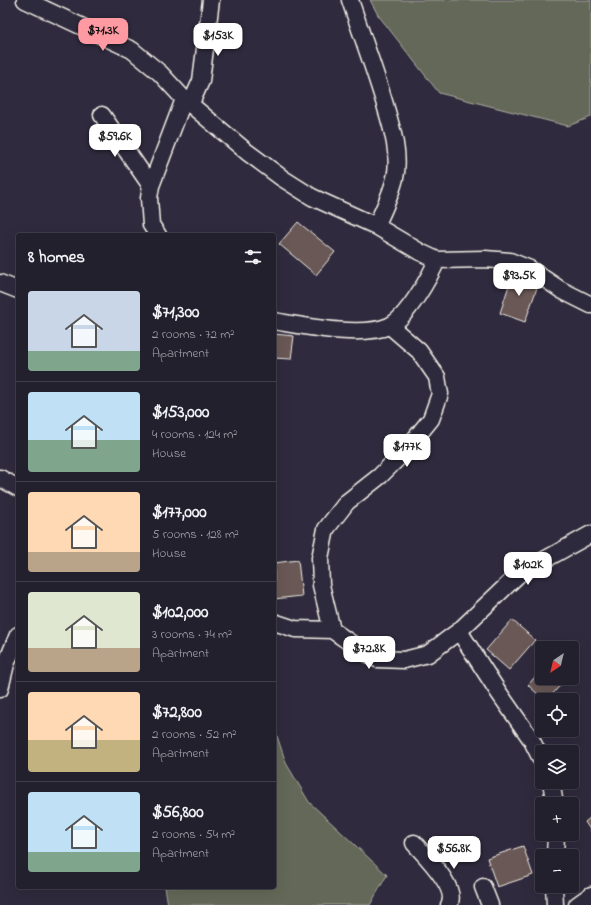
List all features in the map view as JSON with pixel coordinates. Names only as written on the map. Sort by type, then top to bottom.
[{"type":"street","points":[[26,0],[132,50],[160,73],[187,102],[247,152],[282,178],[312,197],[376,226],[420,252],[438,260],[485,259],[510,261],[530,269],[561,290],[591,305]]},
{"type":"street","points":[[157,233],[151,225],[149,198],[151,186],[187,102],[201,81],[211,0]]},
{"type":"street","points":[[350,0],[392,127],[396,151],[395,178],[387,203],[376,226]]},
{"type":"street","points":[[102,115],[151,186]]},
{"type":"street","points":[[276,321],[350,331],[372,330],[390,326],[400,318],[416,297],[438,260]]},
{"type":"street","points":[[0,284],[16,289]]},
{"type":"street","points":[[332,630],[321,585],[320,558],[326,529],[347,502],[380,476],[406,450],[431,419],[440,394],[437,377],[419,351],[390,326]]},
{"type":"street","points":[[0,478],[16,487]]},
{"type":"street","points":[[276,623],[295,629],[332,630],[377,659],[404,660],[428,654],[459,631],[519,574],[591,534]]},
{"type":"street","points":[[459,631],[535,747]]},
{"type":"street","points":[[0,689],[6,664],[16,639]]},
{"type":"street","points":[[414,843],[446,881],[451,892],[452,900],[449,905]]},
{"type":"street","points":[[483,887],[490,905]]},
{"type":"street","points":[[554,893],[555,905]]},
{"type":"street","points":[[577,905],[591,895]]},
{"type":"green space","points":[[370,0],[591,0],[591,117],[568,126],[439,93],[378,15]]},
{"type":"green space","points":[[276,733],[286,763],[309,802],[387,875],[370,905],[168,905],[165,889],[276,889]]},
{"type":"building","points":[[298,222],[335,252],[316,275],[279,244]]},
{"type":"building","points":[[513,273],[539,282],[525,322],[500,313]]},
{"type":"building","points":[[276,334],[294,336],[291,359],[276,358]]},
{"type":"building","points":[[298,560],[302,596],[276,599],[276,563]]},
{"type":"building","points":[[512,620],[535,640],[509,670],[486,650]]},
{"type":"building","points":[[535,677],[535,685],[561,685],[553,693],[537,693],[528,685]]},
{"type":"building","points":[[591,817],[591,831],[585,822]]},
{"type":"building","points":[[523,846],[533,875],[497,887],[487,858]]}]
